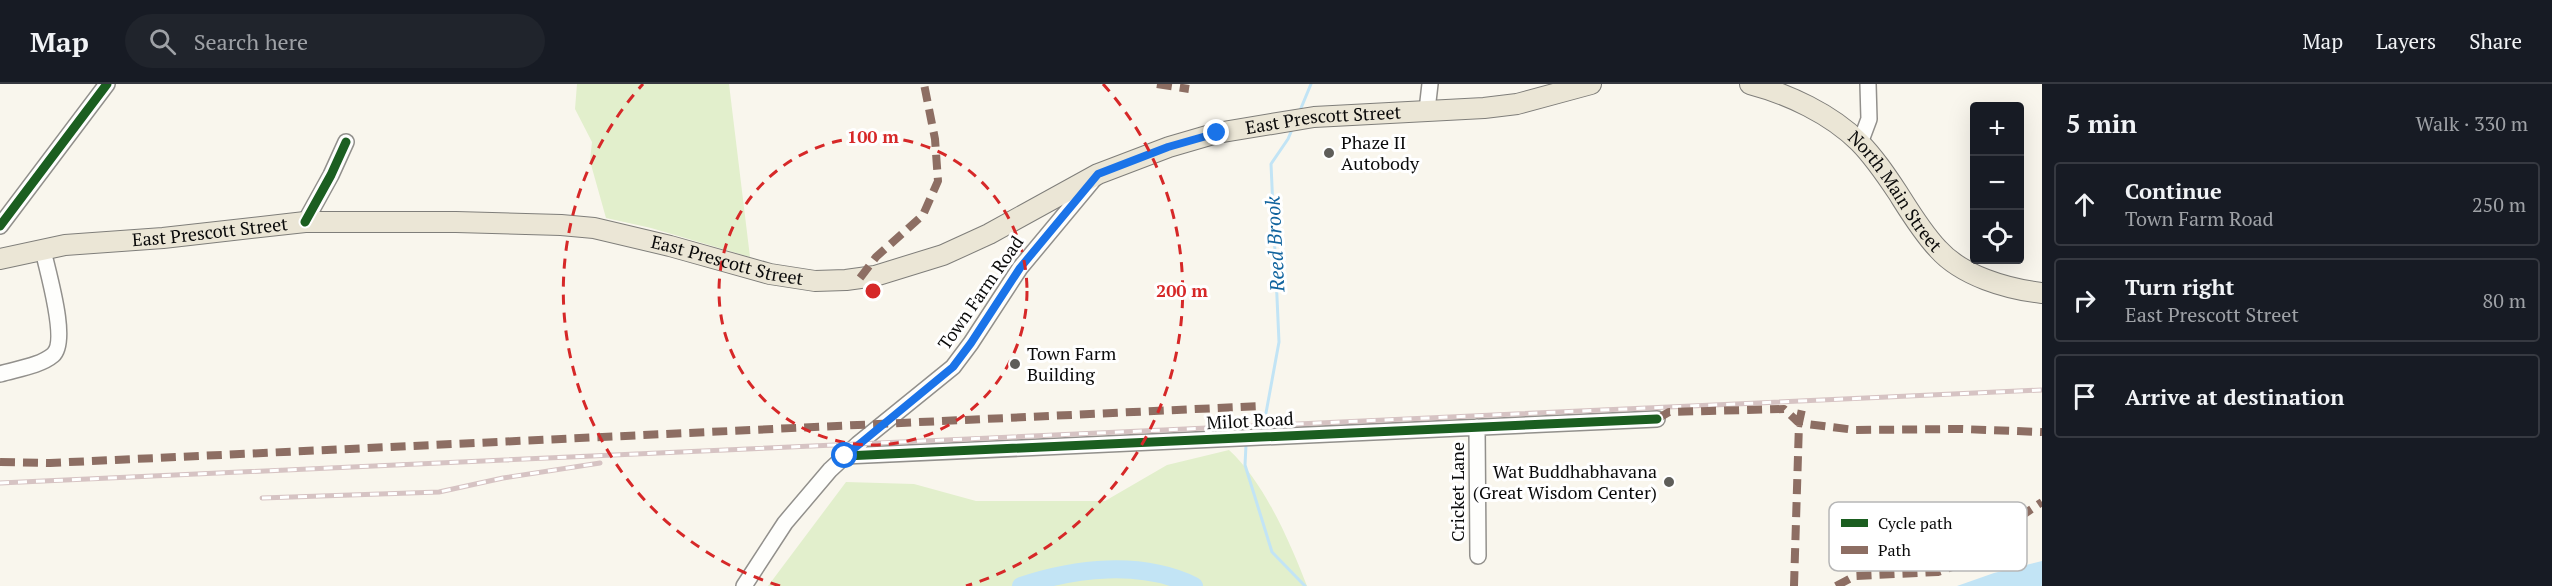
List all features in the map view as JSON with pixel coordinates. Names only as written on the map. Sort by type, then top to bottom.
[{"type":"main road","points":[[1427,110],[1517,104],[1591,84]]},
{"type":"main road","name":"North Main Street","points":[[1750,84],[1767,89],[1826,117],[1860,142],[1882,169],[1938,250],[1958,266],[1986,279],[2042,293]]},
{"type":"main road","name":"East Prescott Street","points":[[0,259],[95,242],[163,238],[305,222],[456,222],[561,225],[624,235],[770,274],[815,281],[846,280],[875,276],[943,255],[989,234],[1098,174],[1168,147],[1217,133],[1297,119],[1427,110]]},
{"type":"street","points":[[0,226],[107,84]]},
{"type":"street","points":[[1427,110],[1430,84]]},
{"type":"street","points":[[1860,142],[1869,119],[1868,84]]},
{"type":"street","points":[[305,222],[331,176],[346,142]]},
{"type":"street","name":"Town Farm Road","points":[[744,586],[785,523],[845,456],[953,367],[1020,268],[1098,174]]},
{"type":"street","points":[[0,374],[46,359],[54,354],[60,344],[59,325],[43,250]]},
{"type":"street","name":"Milot Road","points":[[845,456],[1657,419]]},
{"type":"street","name":"Cricket Lane","points":[[1477,427],[1478,556]]},
{"type":"green space","points":[[577,84],[729,84],[750,257],[651,228],[606,218],[590,161],[592,142],[575,109]]},
{"type":"green space","points":[[1229,450],[1242,463],[1265,495],[1293,551],[1307,586],[768,586],[846,482],[914,484],[976,501],[1105,501],[1167,465]]},
{"type":"water","points":[[2042,561],[2042,586],[1957,586],[2002,571],[2027,571],[2027,565]]},
{"type":"waterway","name":"Reed Brook","points":[[1299,113],[1311,84]]},
{"type":"waterway","name":"Reed Brook","points":[[1266,413],[1279,342],[1271,164],[1288,139],[1293,127]]},
{"type":"waterway","points":[[1246,445],[1245,465],[1272,552],[1305,586]]},
{"type":"waterway","points":[[1021,586],[1063,575],[1108,570],[1152,572],[1194,586]]},
{"type":"railway","points":[[0,483],[2042,390]]},
{"type":"railway","points":[[262,498],[439,492],[503,478],[600,463]]},
{"type":"marked path","points":[[860,278],[876,257],[923,215],[938,181],[935,139],[924,84]]},
{"type":"marked path","points":[[1157,84],[1189,89]]},
{"type":"marked path","points":[[0,462],[50,463],[1261,406]]},
{"type":"marked path","points":[[1657,419],[1669,412],[1784,409],[1799,423],[1855,430],[1961,429],[2042,432]]},
{"type":"marked path","points":[[1794,586],[1799,423],[1802,409]]},
{"type":"marked path","points":[[2027,512],[2042,502]]},
{"type":"marked path","points":[[1836,586],[1855,576],[1941,571]]},
{"type":"cycle path","points":[[0,226],[107,84]]},
{"type":"cycle path","points":[[305,222],[346,142]]},
{"type":"cycle path","points":[[845,456],[1657,419]]},
{"type":"place","name":"Phaze II Autobody","points":[[1329,153]]},
{"type":"place","name":"Town Farm Building","points":[[1015,364]]},
{"type":"place","name":"Wat Buddhabhavana (Great Wisdom Center)","points":[[1669,482]]},
{"type":"route","points":[[845,456],[953,367],[1020,268],[1098,174],[1168,147],[1217,133]]}]
